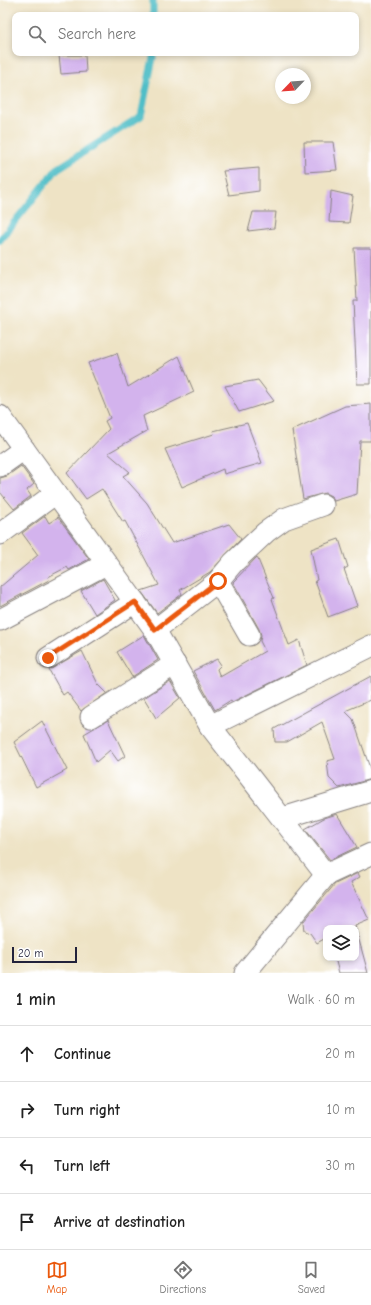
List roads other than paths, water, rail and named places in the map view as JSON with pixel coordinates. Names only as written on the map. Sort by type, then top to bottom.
[{"type":"street","points":[[0,416],[155,630],[210,726],[326,875]]},
{"type":"street","points":[[0,466],[24,449]]},
{"type":"street","points":[[0,534],[56,493]]},
{"type":"street","points":[[155,630],[218,581],[233,563],[284,519],[323,505]]},
{"type":"street","points":[[0,620],[106,564]]},
{"type":"street","points":[[218,581],[249,635]]},
{"type":"street","points":[[48,658],[135,602]]},
{"type":"street","points":[[210,726],[371,646]]},
{"type":"street","points":[[91,717],[175,664]]},
{"type":"street","points":[[283,818],[371,791]]},
{"type":"street","points":[[244,973],[326,875],[371,854]]},
{"type":"waterway","points":[[153,0],[153,12]]},
{"type":"waterway","points":[[0,240],[57,169],[141,116],[153,56]]}]
